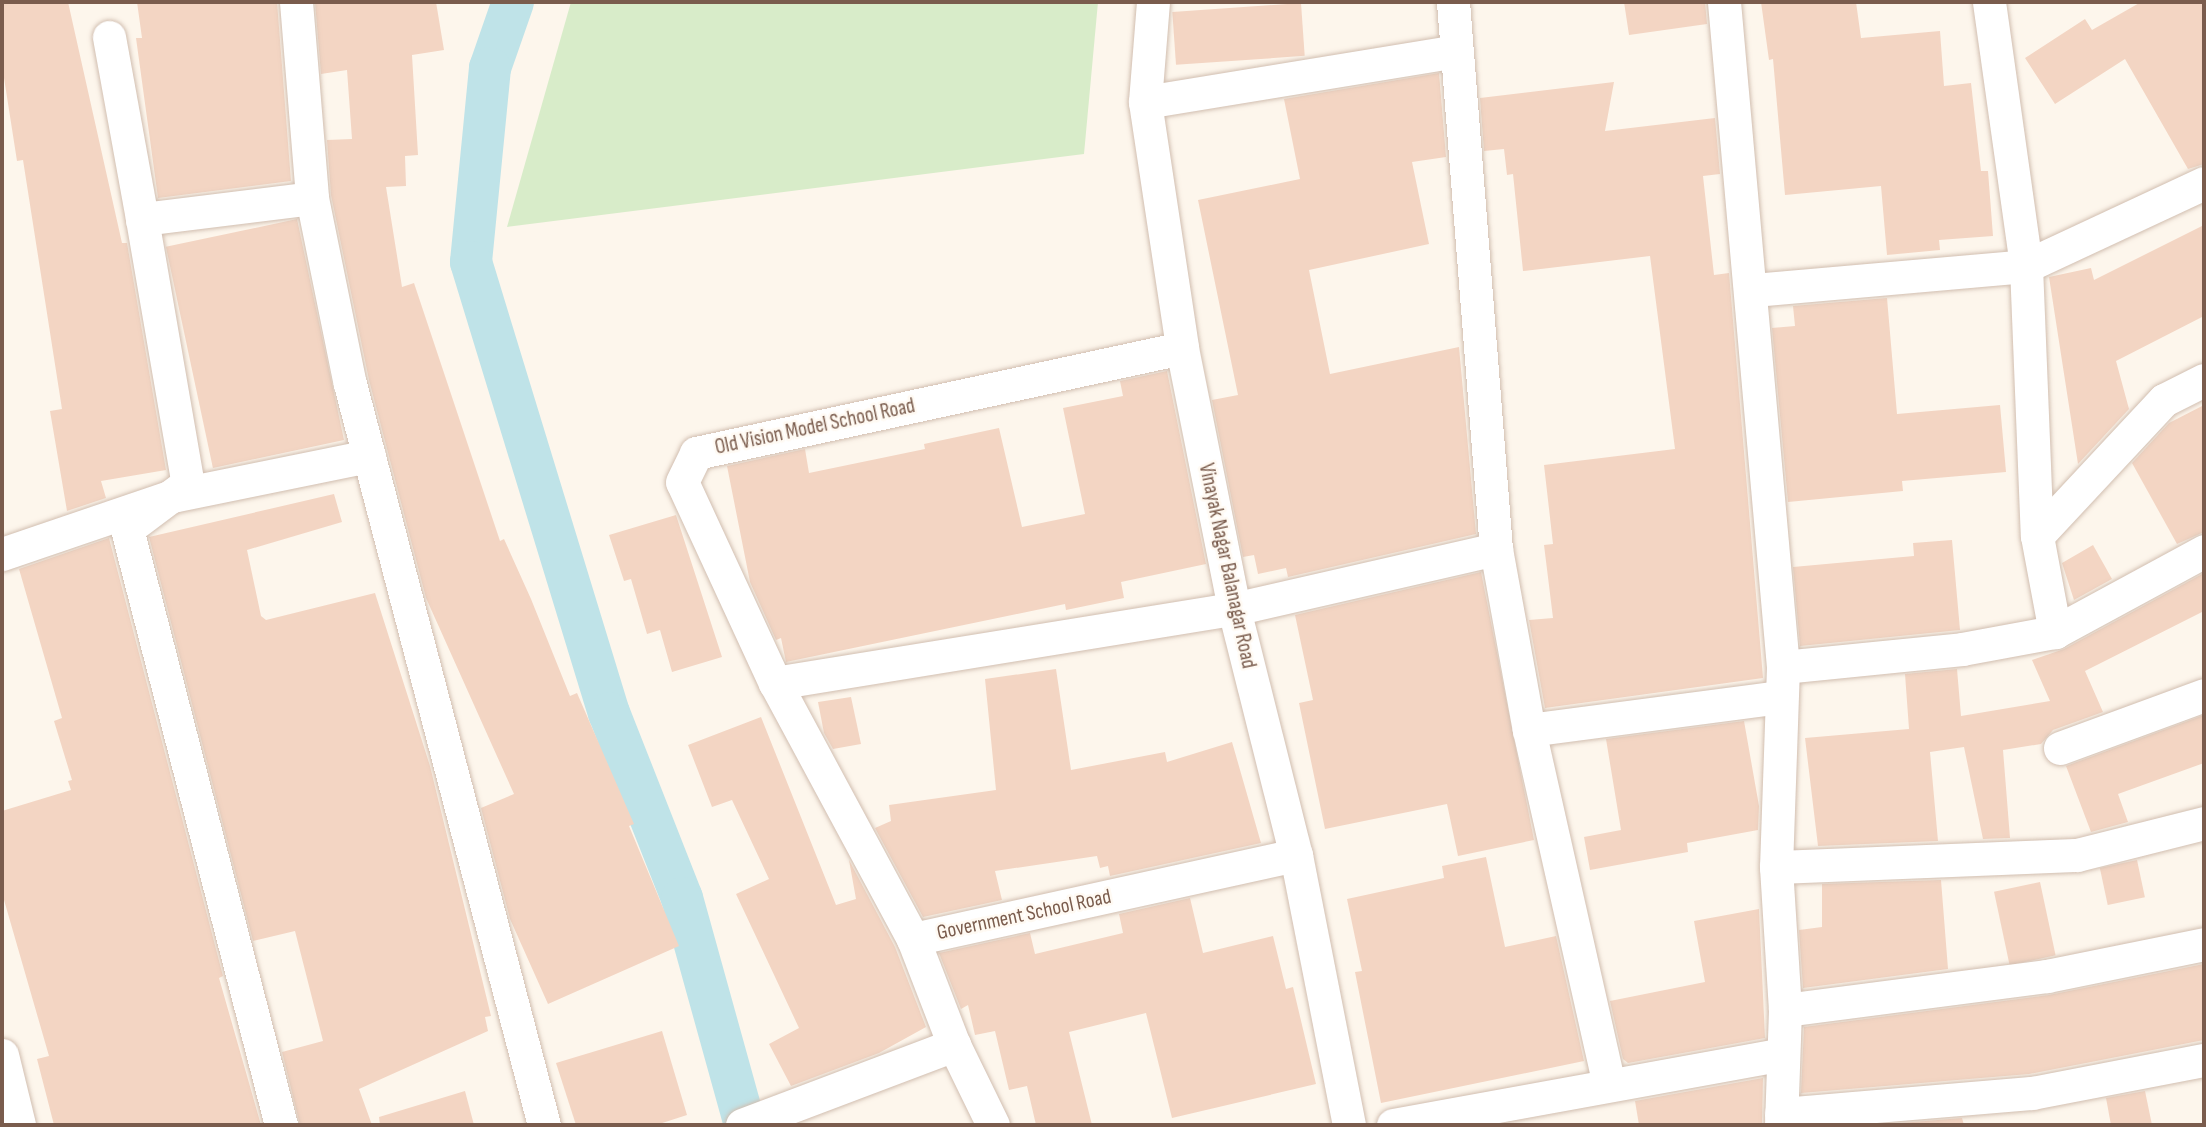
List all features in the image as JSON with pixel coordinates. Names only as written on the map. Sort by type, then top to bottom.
[{"type":"street","points":[[296,2],[312,198],[369,456],[544,1125]]},
{"type":"street","name":"Vinayak Nagar Balanagar Road","points":[[1153,2],[1144,102],[1182,348],[1234,609],[1296,855],[1349,1125]]},
{"type":"street","points":[[1453,2],[1496,549],[1529,730],[1609,1084]]},
{"type":"street","points":[[1724,2],[1753,290],[1782,682],[1776,867],[1784,1010],[1780,1055],[1781,1120],[2032,1093],[2204,1060]]},
{"type":"street","points":[[1989,2],[2026,266],[2037,536],[2055,632]]},
{"type":"street","points":[[109,37],[187,479],[172,496],[127,530],[281,1125]]},
{"type":"street","points":[[1144,102],[1456,51]]},
{"type":"street","points":[[1753,290],[2026,266],[2204,183]]},
{"type":"street","points":[[142,219],[312,198]]},
{"type":"street","name":"Old Vision Model School Road","points":[[775,683],[682,482],[696,453],[1182,348]]},
{"type":"street","points":[[2037,536],[2164,400],[2204,380]]},
{"type":"street","points":[[2,554],[172,496],[369,456]]},
{"type":"street","points":[[775,683],[1234,609],[1496,549]]},
{"type":"street","points":[[1529,730],[2055,632],[2204,551]]},
{"type":"street","name":"Government School Road","points":[[775,683],[913,939],[1296,855]]},
{"type":"street","points":[[2060,748],[2204,695]]},
{"type":"street","points":[[1776,867],[2077,855],[2204,823]]},
{"type":"street","points":[[913,939],[954,1045],[993,1125]]},
{"type":"street","points":[[1784,1010],[2047,976],[2204,944]]},
{"type":"street","points":[[742,1125],[954,1045]]},
{"type":"street","points":[[2,1055],[19,1125]]},
{"type":"street","points":[[1393,1125],[1780,1055]]},
{"type":"green space","points":[[571,2],[1098,2],[1084,154],[507,227]]},
{"type":"building","points":[[2,2],[68,2],[122,243],[127,243],[166,470],[101,481],[106,498],[67,511],[50,411],[62,409],[23,160],[17,161],[2,65]]},
{"type":"building","points":[[137,2],[277,2],[291,181],[158,198],[136,38],[142,38]]},
{"type":"building","points":[[315,2],[436,2],[444,50],[412,55],[418,155],[405,156],[406,186],[386,187],[402,287],[414,283],[500,541],[504,539],[570,696],[577,693],[634,824],[629,826],[679,946],[548,1004],[510,919],[481,808],[514,794],[426,598],[369,380],[331,195],[327,140],[352,139],[347,70],[321,74]]},
{"type":"building","points":[[1624,2],[1705,2],[1707,24],[1629,35]]},
{"type":"building","points":[[1761,2],[1856,2],[1861,38],[1940,31],[1944,86],[1971,83],[1981,171],[1988,171],[1993,236],[1939,240],[1940,250],[1887,255],[1881,186],[1785,195],[1773,59],[1769,60]]},
{"type":"building","points":[[2141,2],[2204,2],[2204,164],[2188,169],[2125,59],[2055,104],[2025,58],[2085,19],[2092,30]]},
{"type":"building","points":[[1301,3],[1305,56],[1176,65],[1172,12]]},
{"type":"building","points":[[1439,73],[1446,157],[1412,162],[1429,244],[1309,270],[1330,374],[1459,347],[1476,534],[1288,577],[1286,568],[1258,574],[1254,555],[1243,557],[1212,400],[1238,395],[1198,200],[1300,179],[1284,99]]},
{"type":"building","points":[[1614,82],[1605,131],[1715,118],[1720,174],[1703,176],[1714,275],[1729,273],[1763,678],[1545,708],[1529,620],[1553,618],[1544,545],[1553,544],[1544,465],[1675,449],[1650,256],[1523,271],[1513,174],[1507,175],[1504,149],[1484,151],[1480,98]]},
{"type":"building","points":[[297,219],[344,440],[213,468],[166,247]]},
{"type":"building","points":[[2204,225],[2204,316],[2116,361],[2129,409],[2078,464],[2049,277],[2091,268],[2094,280]]},
{"type":"building","points":[[1887,298],[1897,414],[2000,405],[2006,472],[1902,481],[1903,491],[1788,502],[1772,328],[1795,326],[1793,306]]},
{"type":"building","points":[[1167,371],[1206,564],[1121,582],[1124,598],[1066,610],[1065,604],[786,662],[781,638],[776,640],[750,582],[727,466],[805,449],[809,473],[925,449],[924,444],[999,428],[1022,527],[1085,514],[1063,408],[1123,396],[1120,381]]},
{"type":"building","points":[[2204,405],[2204,532],[2177,544],[2132,463],[2169,423]]},
{"type":"building","points":[[334,494],[342,522],[247,550],[261,616],[266,620],[375,593],[430,766],[491,1016],[485,1017],[488,1031],[359,1089],[372,1125],[300,1125],[282,1052],[323,1041],[295,931],[253,941],[149,537]]},
{"type":"building","points":[[676,515],[722,657],[672,672],[660,630],[647,634],[631,579],[624,581],[609,535]]},
{"type":"building","points":[[109,538],[223,976],[219,978],[261,1125],[54,1125],[37,1059],[49,1056],[2,893],[2,811],[71,790],[68,781],[72,780],[54,721],[62,718],[19,569]]},
{"type":"building","points":[[1952,540],[1960,630],[1800,646],[1793,567],[1914,556],[1913,543]]},
{"type":"building","points":[[2093,545],[2112,579],[2074,600],[2062,563]]},
{"type":"building","points":[[1481,572],[1534,840],[1458,856],[1447,804],[1325,829],[1299,703],[1313,700],[1295,615]]},
{"type":"building","points":[[2204,573],[2204,611],[2085,671],[2103,712],[2053,730],[2041,744],[2003,750],[2010,838],[1983,839],[1964,747],[1930,752],[1938,841],[1818,846],[1805,738],[1909,729],[1905,674],[1957,669],[1961,716],[2050,701],[2032,660],[2064,649]]},
{"type":"building","points":[[1056,669],[1071,770],[1165,752],[1167,762],[1232,742],[1261,843],[1110,876],[1108,866],[1100,868],[1097,856],[995,871],[1002,900],[923,917],[875,828],[891,821],[889,805],[996,790],[985,679]]},
{"type":"building","points":[[851,697],[861,744],[833,749],[824,733],[818,702]]},
{"type":"building","points":[[2204,715],[2204,763],[2118,794],[2128,822],[2091,832],[2066,766]]},
{"type":"building","points":[[761,717],[836,905],[856,899],[849,860],[895,947],[926,1027],[879,1053],[791,1086],[769,1044],[799,1028],[736,894],[769,879],[732,800],[712,807],[688,745]]},
{"type":"building","points":[[1744,721],[1759,806],[1758,830],[1687,843],[1688,852],[1590,870],[1584,837],[1621,830],[1606,739]]},
{"type":"building","points":[[1486,857],[1505,947],[1556,936],[1584,1061],[1381,1103],[1355,972],[1362,971],[1347,899],[1444,878],[1442,866]]},
{"type":"building","points":[[2137,860],[2145,897],[2108,905],[2100,868]]},
{"type":"building","points":[[1941,880],[1948,969],[1803,988],[1799,930],[1822,927],[1822,884]]},
{"type":"building","points":[[2040,882],[2056,955],[2010,965],[1994,892]]},
{"type":"building","points":[[1190,898],[1203,953],[1273,936],[1286,989],[1293,987],[1316,1084],[1172,1118],[1146,1013],[1069,1032],[1092,1125],[1036,1125],[1027,1086],[1009,1090],[995,1031],[975,1035],[968,1005],[961,1009],[939,953],[1030,933],[1035,954],[1123,933],[1119,914]]},
{"type":"building","points":[[1759,909],[1765,1038],[1628,1063],[1623,1059],[1610,1001],[1705,982],[1694,921]]},
{"type":"building","points":[[2204,964],[2204,1040],[2029,1074],[1801,1093],[1804,1027],[2049,995]]},
{"type":"building","points":[[662,1031],[687,1115],[656,1125],[576,1125],[556,1063]]},
{"type":"building","points":[[1763,1078],[1762,1125],[1639,1125],[1635,1101]]},
{"type":"building","points":[[465,1091],[474,1125],[380,1125],[379,1117]]},
{"type":"building","points":[[2145,1091],[2152,1125],[2111,1125],[2106,1098]]},
{"type":"building","points":[[1962,1118],[1964,1125],[1877,1125]]},
{"type":"waterway","points":[[513,2],[490,68],[471,262],[609,713],[682,898],[745,1125]]}]
